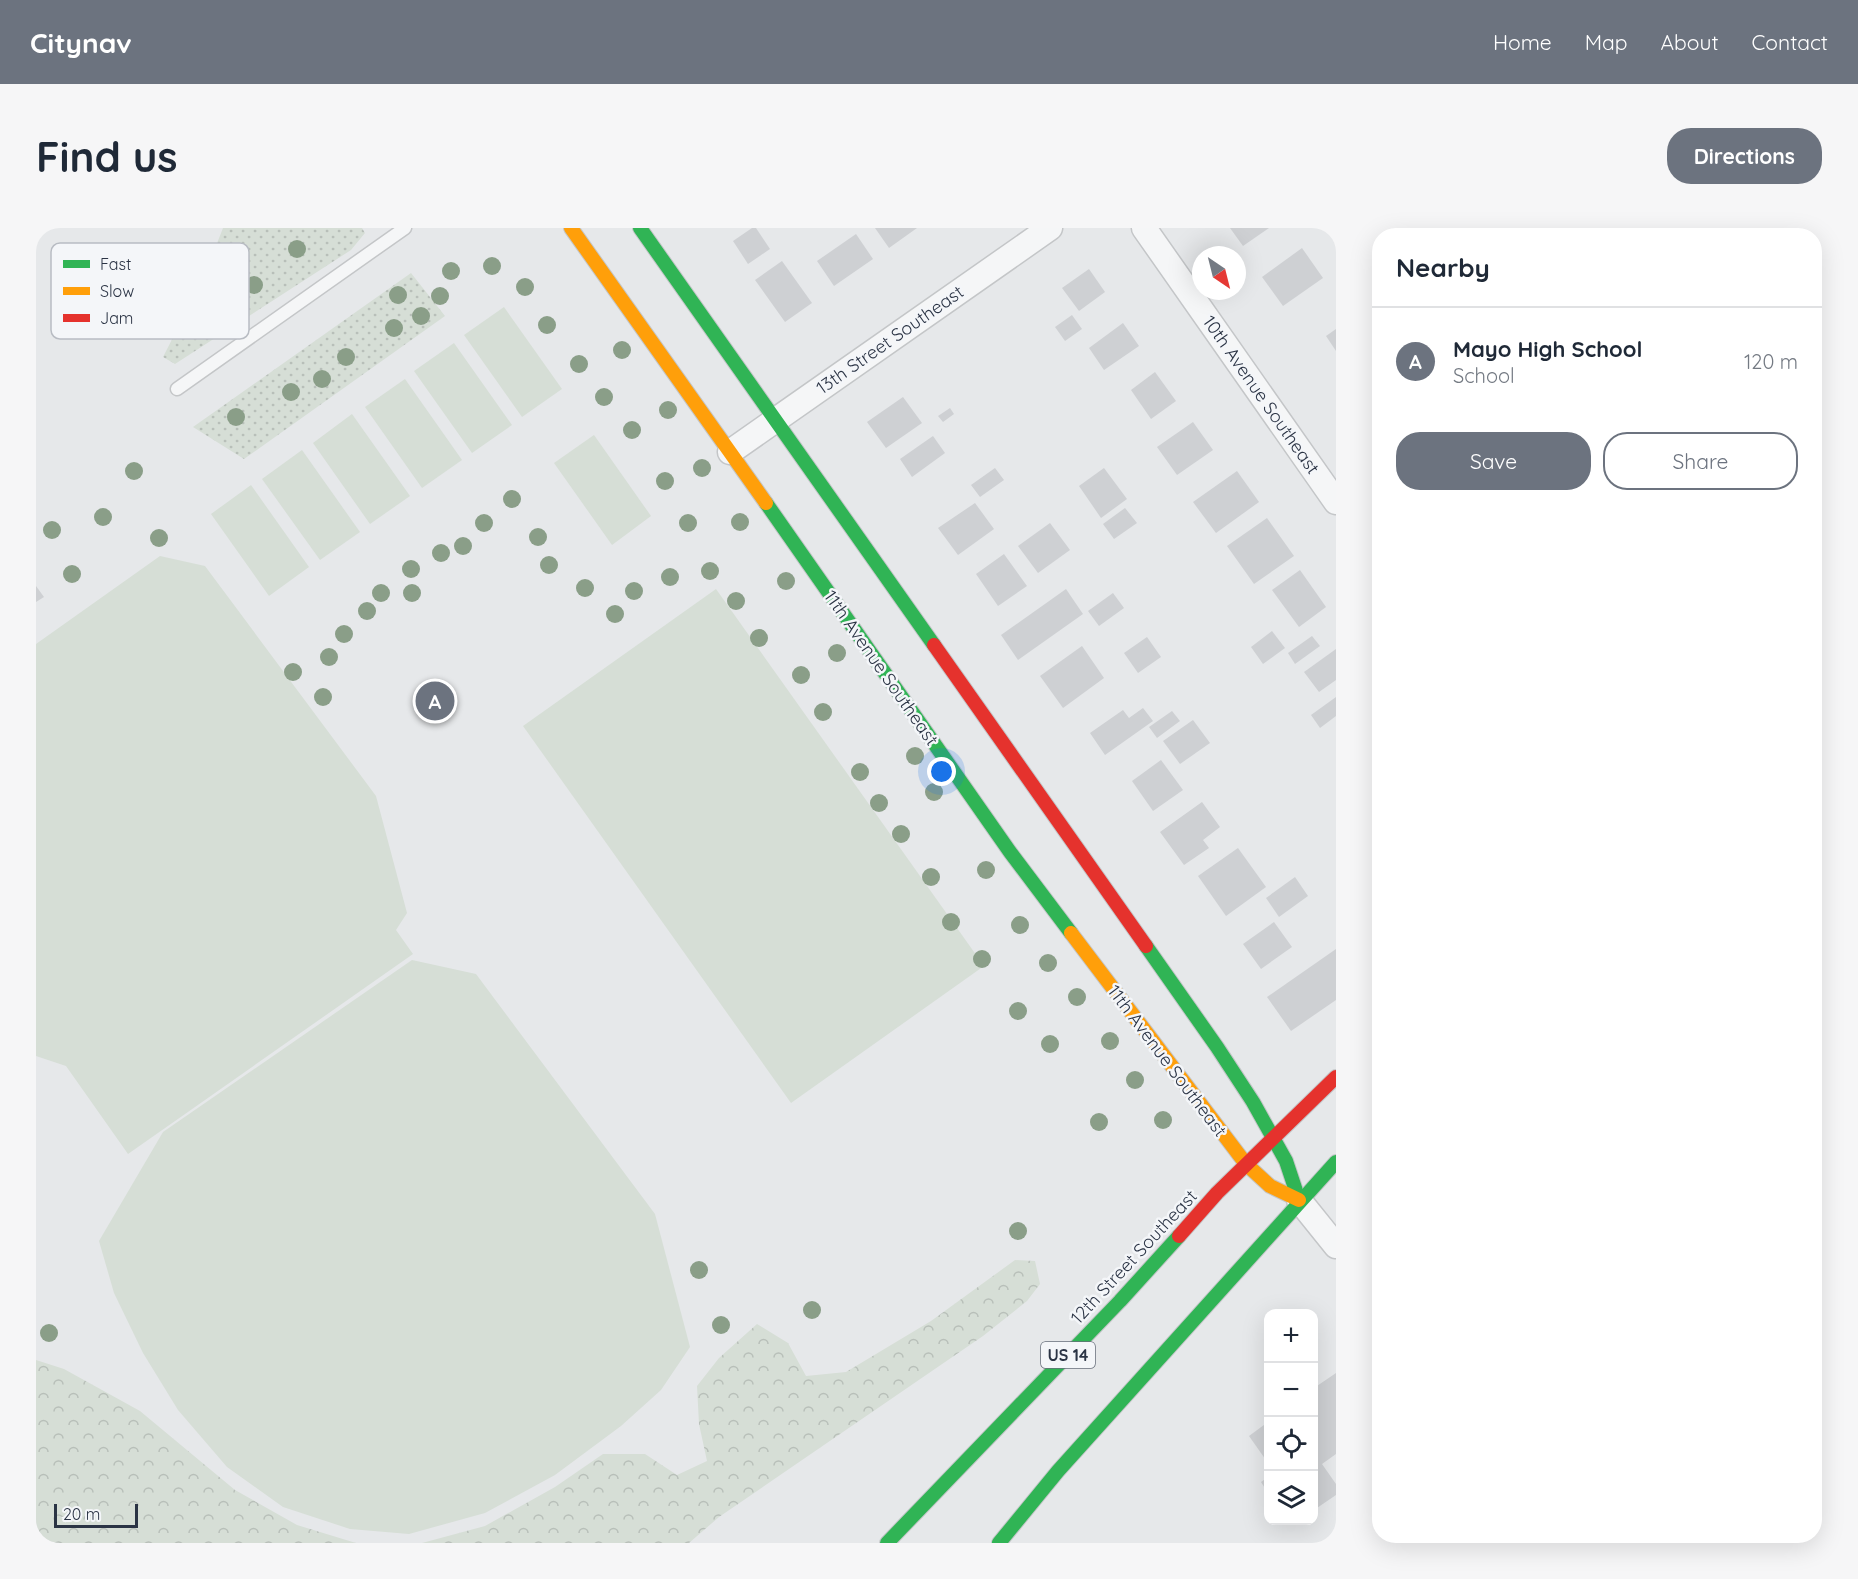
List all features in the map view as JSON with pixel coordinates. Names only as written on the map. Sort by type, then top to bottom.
[{"type":"main road","name":"11th Avenue Southeast","points":[[571,228],[1010,852],[1246,1164],[1258,1178],[1275,1191],[1299,1200]]},
{"type":"main road","name":"11th Avenue Southeast","points":[[640,228],[1210,1038],[1253,1102],[1286,1161],[1299,1200]]},
{"type":"main road","name":"12th Street Southeast","points":[[887,1543],[1120,1301],[1217,1193],[1336,1077]]},
{"type":"main road","points":[[999,1543],[1058,1471],[1299,1200],[1336,1162]]},
{"type":"street","name":"13th Street Southeast","points":[[730,452],[1050,228]]},
{"type":"street","name":"10th Avenue Southeast","points":[[1144,228],[1336,502]]},
{"type":"street","name":"11th Avenue Southeast","points":[[1299,1200],[1336,1246]]},
{"type":"lane","points":[[249,338],[405,228]]},
{"type":"lane","points":[[177,389],[248,339]]},
{"type":"green space","points":[[223,228],[362,228],[365,233],[351,250],[249,316],[249,243],[217,243]]},
{"type":"green space","points":[[411,273],[445,316],[244,459],[193,427]]},
{"type":"green space","points":[[504,307],[562,389],[522,417],[464,335]]},
{"type":"green space","points":[[172,339],[214,339],[175,364],[163,357]]},
{"type":"green space","points":[[454,343],[512,425],[472,453],[414,371]]},
{"type":"green space","points":[[405,379],[462,460],[422,488],[365,407]]},
{"type":"green space","points":[[352,414],[410,496],[370,524],[313,443]]},
{"type":"green space","points":[[594,435],[651,516],[612,545],[554,463]]},
{"type":"green space","points":[[302,450],[360,532],[320,560],[262,479]]},
{"type":"green space","points":[[251,485],[309,567],[269,596],[211,514]]},
{"type":"green space","points":[[160,556],[205,566],[376,796],[407,913],[396,930],[413,954],[128,1154],[66,1066],[36,1056],[36,644]]},
{"type":"green space","points":[[716,589],[984,966],[791,1103],[523,726]]},
{"type":"green space","points":[[412,960],[476,974],[655,1214],[690,1347],[661,1390],[621,1426],[555,1475],[485,1513],[409,1534],[350,1529],[283,1507],[227,1467],[178,1410],[143,1353],[114,1293],[99,1241],[163,1132]]},
{"type":"green space","points":[[1015,1260],[1035,1261],[1040,1284],[1027,1301],[983,1336],[719,1517],[689,1543],[422,1543],[485,1526],[555,1487],[603,1454],[645,1454],[677,1475],[707,1461],[699,1424],[697,1386],[719,1358],[757,1324],[788,1343],[806,1376],[846,1372],[931,1321]]},
{"type":"green space","points":[[36,1360],[64,1369],[140,1411],[235,1490],[297,1525],[356,1543],[36,1543]]},
{"type":"building","points":[[752,228],[756,228],[770,249],[748,264],[733,241]]},
{"type":"building","points":[[875,228],[917,228],[889,248]]},
{"type":"building","points":[[1230,228],[1269,228],[1243,246]]},
{"type":"building","points":[[856,234],[873,259],[834,286],[817,261]]},
{"type":"building","points":[[1302,248],[1323,278],[1283,306],[1262,277]]},
{"type":"building","points":[[782,261],[812,303],[785,322],[755,280]]},
{"type":"building","points":[[1089,269],[1105,292],[1079,311],[1062,288]]},
{"type":"building","points":[[1072,315],[1082,329],[1065,341],[1055,327]]},
{"type":"building","points":[[1123,323],[1139,346],[1104,370],[1089,348]]},
{"type":"building","points":[[1336,329],[1336,351],[1326,336]]},
{"type":"building","points":[[1155,372],[1176,401],[1151,419],[1131,390]]},
{"type":"building","points":[[903,397],[922,423],[886,448],[867,422]]},
{"type":"building","points":[[950,408],[954,414],[943,422],[938,416]]},
{"type":"building","points":[[1193,422],[1213,450],[1177,475],[1157,447]]},
{"type":"building","points":[[933,436],[945,453],[912,477],[900,459]]},
{"type":"building","points":[[995,468],[1004,480],[980,497],[971,485]]},
{"type":"building","points":[[1104,468],[1127,499],[1101,518],[1079,486]]},
{"type":"building","points":[[1237,471],[1259,502],[1216,533],[1193,502]]},
{"type":"building","points":[[975,503],[994,529],[958,555],[938,528]]},
{"type":"building","points":[[1125,508],[1137,523],[1114,539],[1103,524]]},
{"type":"building","points":[[1267,518],[1294,556],[1254,584],[1227,546]]},
{"type":"building","points":[[1050,523],[1070,550],[1038,573],[1018,546]]},
{"type":"building","points":[[1004,554],[1027,586],[998,606],[976,574]]},
{"type":"building","points":[[1300,570],[1326,607],[1299,627],[1272,590]]},
{"type":"building","points":[[36,586],[44,597],[36,602]]},
{"type":"building","points":[[1066,589],[1083,614],[1018,660],[1001,635]]},
{"type":"building","points":[[1113,593],[1124,608],[1099,626],[1088,611]]},
{"type":"building","points":[[1272,631],[1285,648],[1263,664],[1251,647]]},
{"type":"building","points":[[1312,636],[1320,646],[1295,664],[1288,653]]},
{"type":"building","points":[[1147,637],[1161,657],[1138,673],[1124,653]]},
{"type":"building","points":[[1082,646],[1104,678],[1063,708],[1040,676]]},
{"type":"building","points":[[1336,649],[1336,680],[1319,692],[1304,672]]},
{"type":"building","points":[[1336,697],[1336,716],[1320,728],[1311,715]]},
{"type":"building","points":[[1143,708],[1153,721],[1105,755],[1090,733],[1123,710],[1129,718]]},
{"type":"building","points":[[1172,711],[1180,721],[1157,738],[1149,727]]},
{"type":"building","points":[[1193,720],[1210,743],[1180,764],[1163,741]]},
{"type":"building","points":[[1161,760],[1183,790],[1153,811],[1132,781]]},
{"type":"building","points":[[1202,802],[1220,827],[1203,840],[1209,848],[1184,865],[1160,832]]},
{"type":"building","points":[[1238,848],[1266,887],[1226,916],[1198,876]]},
{"type":"building","points":[[1295,877],[1308,896],[1279,917],[1266,898]]},
{"type":"building","points":[[1274,922],[1292,947],[1261,969],[1243,944]]},
{"type":"building","points":[[1336,949],[1336,1000],[1291,1031],[1267,997]]},
{"type":"building","points":[[1336,1373],[1336,1454],[1322,1464],[1336,1484],[1336,1495],[1318,1507],[1318,1417],[1318,1385]]},
{"type":"building","points":[[1264,1425],[1264,1457],[1249,1436]]},
{"type":"traffic: fast","points":[[640,228],[934,645]]},
{"type":"traffic: fast","points":[[766,503],[1010,852],[1071,933]]},
{"type":"traffic: fast","points":[[1146,946],[1253,1102],[1286,1161],[1299,1200]]},
{"type":"traffic: fast","points":[[999,1543],[1058,1471],[1336,1162]]},
{"type":"traffic: fast","points":[[887,1543],[1120,1301],[1179,1236]]},
{"type":"traffic: slow","points":[[571,228],[766,503]]},
{"type":"traffic: slow","points":[[1071,933],[1246,1164],[1270,1186],[1299,1200]]},
{"type":"traffic: jam","points":[[934,645],[1146,946]]},
{"type":"traffic: jam","points":[[1179,1236],[1217,1193],[1336,1077]]},
{"type":"place","name":"Mayo High School","points":[[435,701]]}]
